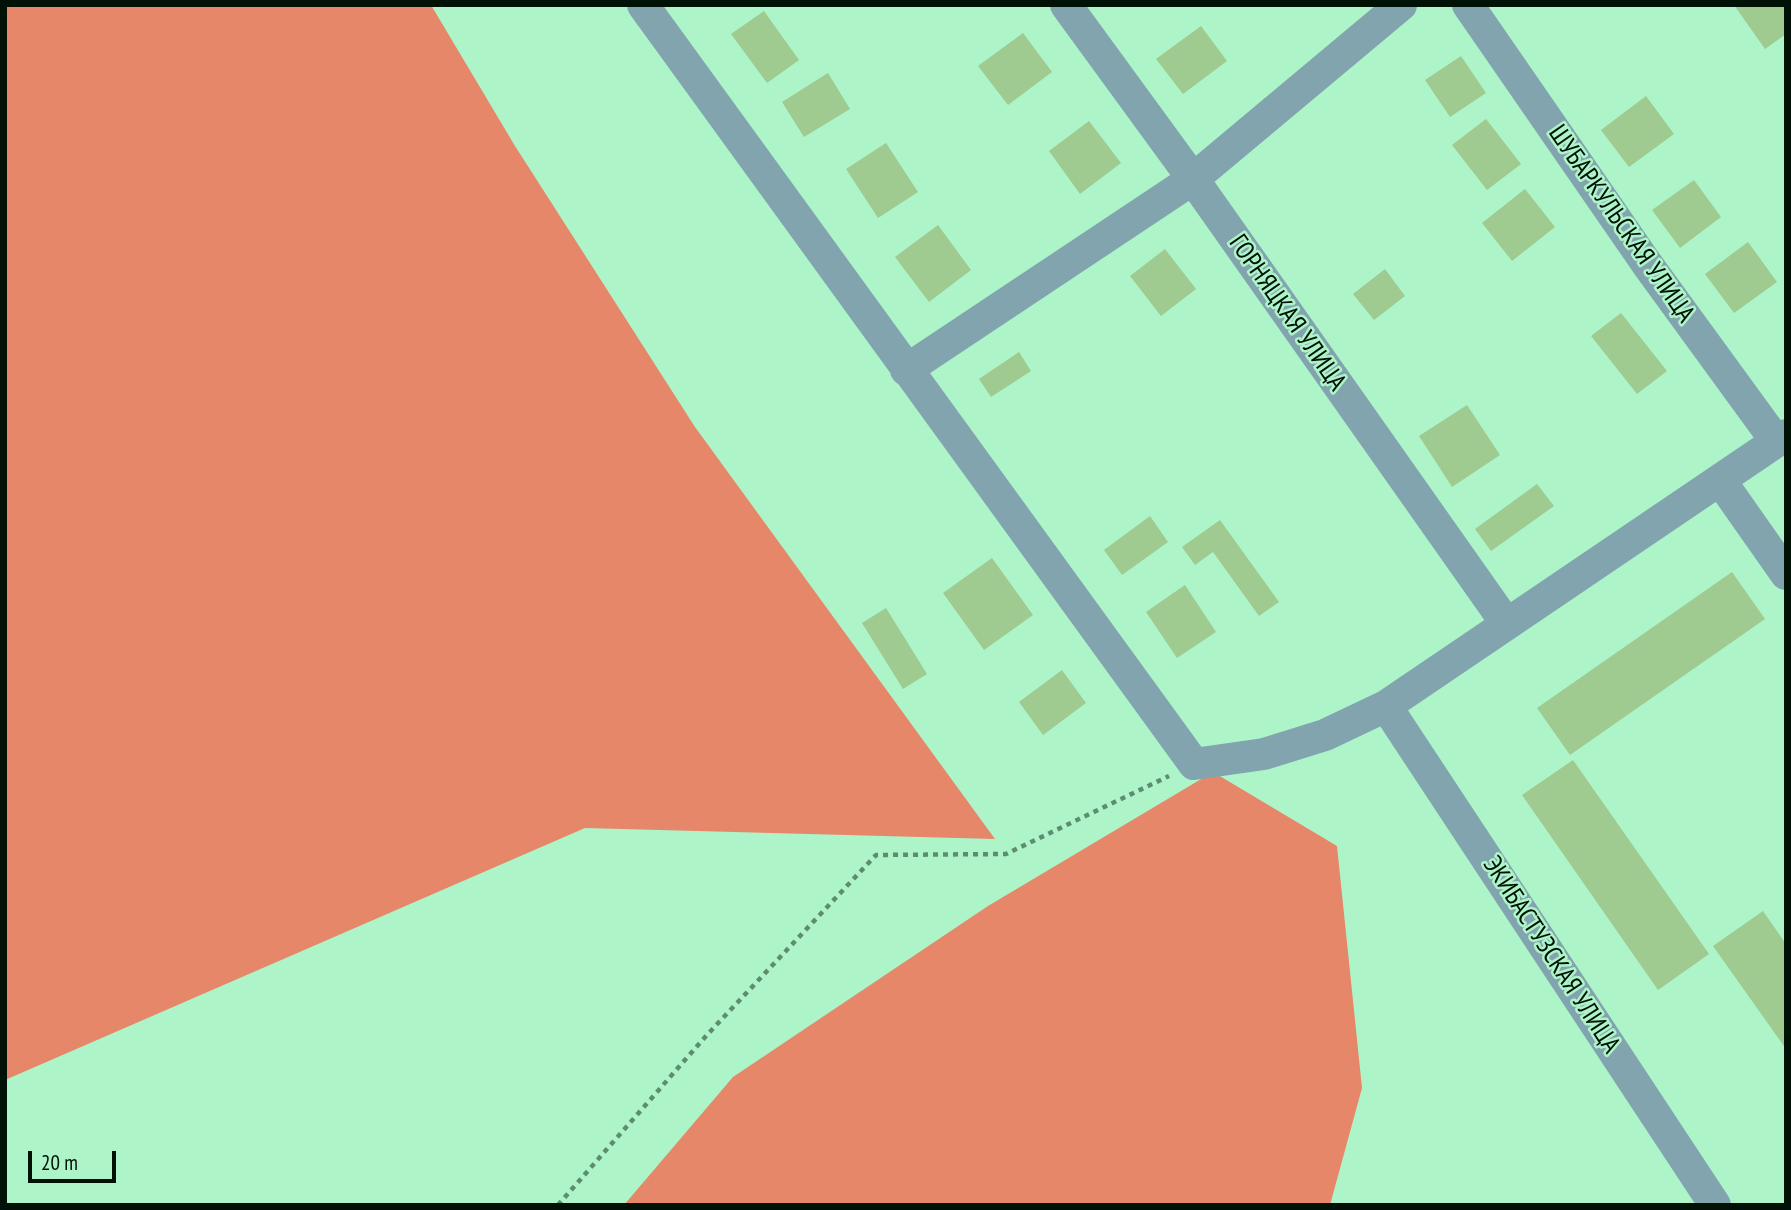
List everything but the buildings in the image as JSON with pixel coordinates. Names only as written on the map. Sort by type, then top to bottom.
[{"type":"street","points":[[643,5],[1194,764],[1276,751],[1325,735],[1386,706],[1781,438]]},
{"type":"street","name":"ГОРНЯЦКАЯ УЛИЦА","points":[[1066,5],[1193,179],[1506,623]]},
{"type":"street","points":[[906,370],[1193,179],[1401,5]]},
{"type":"street","name":"ШУБАРКУЛЬСКАЯ УЛИЦА","points":[[1468,5],[1647,264],[1781,438]]},
{"type":"street","points":[[1720,480],[1786,574]]},
{"type":"street","name":"ЭКИБАСТУЗСКАЯ УЛИЦА","points":[[1386,706],[1715,1205]]},
{"type":"path","points":[[558,1205],[706,1036],[876,855],[1006,854],[1194,764]]},
{"type":"shaded area","points":[[5,5],[431,5],[515,146],[695,427],[995,839],[585,828],[5,1080]]},
{"type":"shaded area","points":[[1213,772],[1337,846],[1362,1088],[1330,1205],[624,1205],[733,1077],[988,906]]}]
